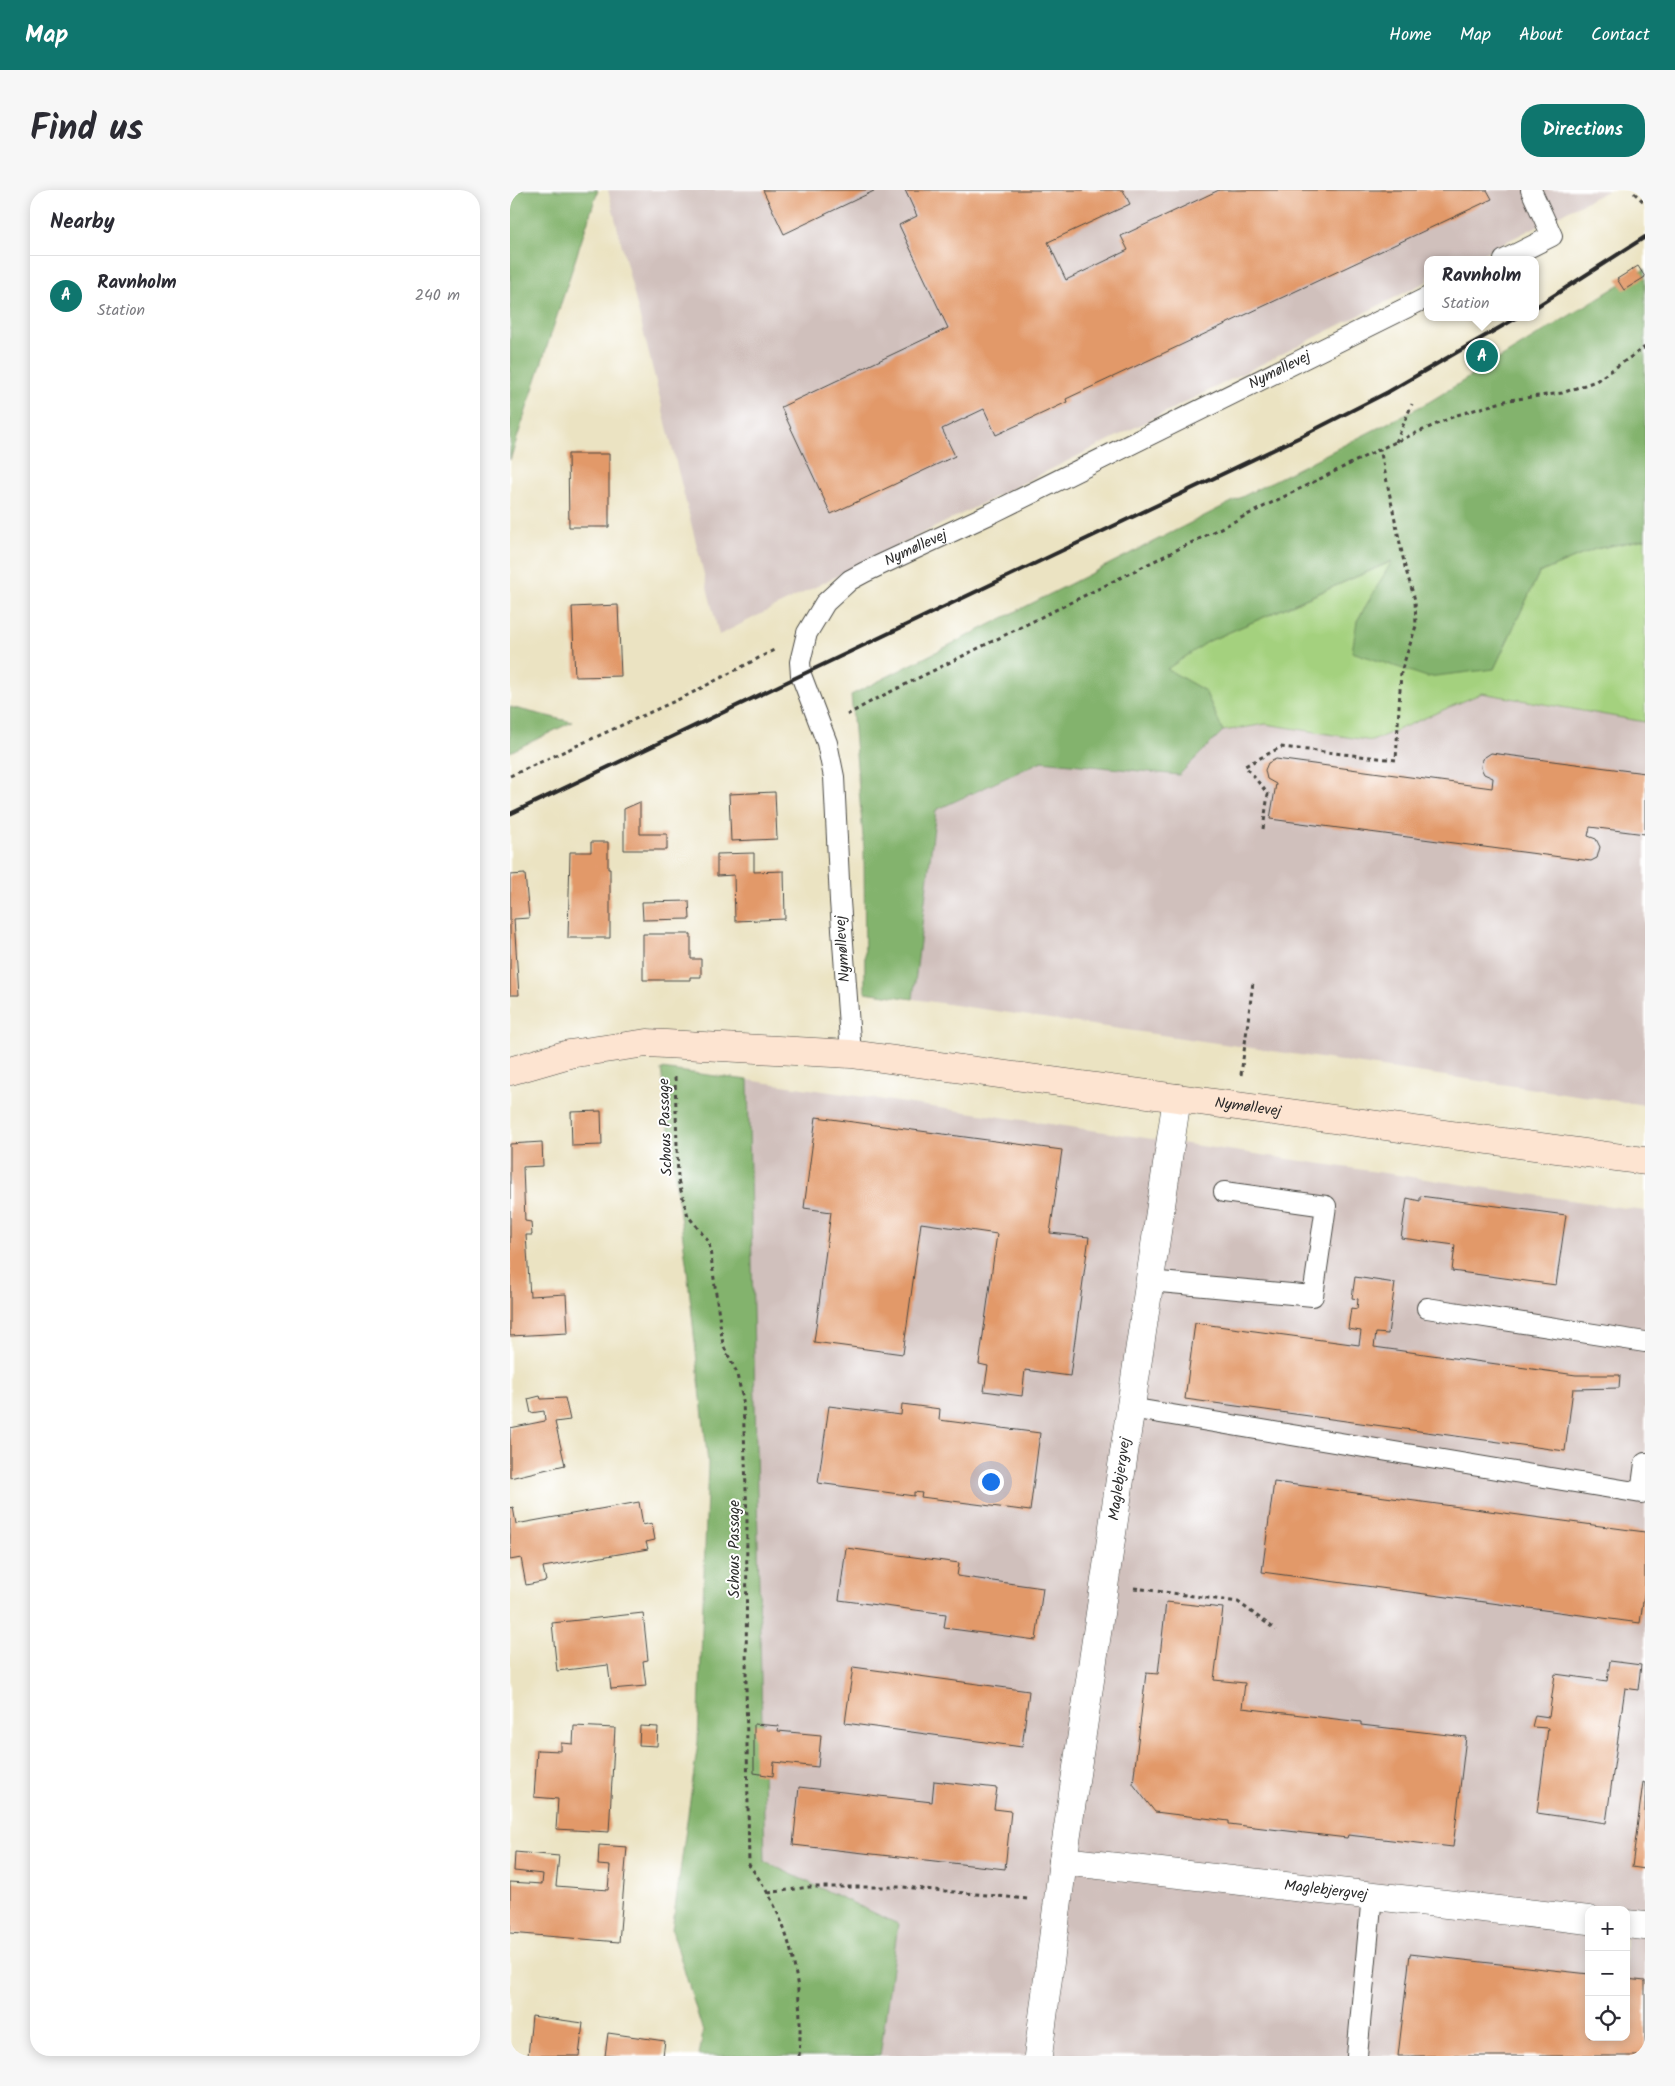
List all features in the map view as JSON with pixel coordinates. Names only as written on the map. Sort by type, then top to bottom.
[{"type":"street","name":"Nymøllevej","points":[[510,1071],[570,1054],[647,1043],[852,1054],[1645,1161]]},
{"type":"street","name":"Maglebjergvej","points":[[1038,2056],[1063,1861],[1177,1098]]},
{"type":"street","name":"Maglebjergvej","points":[[1063,1861],[1585,1920]]},
{"type":"street","points":[[1630,1924],[1645,1926]]},
{"type":"lane","points":[[1512,256],[1552,236],[1531,190]]},
{"type":"lane","name":"Nymøllevej","points":[[852,1054],[840,901],[834,777],[827,742],[801,675],[800,662],[802,649],[808,633],[825,603],[850,580],[1000,509],[1424,299]]},
{"type":"lane","points":[[1149,1281],[1314,1296],[1326,1206],[1224,1192]]},
{"type":"lane","points":[[1427,1308],[1645,1342]]},
{"type":"lane","points":[[1130,1408],[1640,1493],[1645,1463]]},
{"type":"lane","points":[[1357,2056],[1372,1895]]},
{"type":"path","points":[[1634,193],[1645,204]]},
{"type":"path","points":[[821,727],[1380,449],[1457,414],[1509,400],[1562,393],[1596,381],[1645,347]]},
{"type":"path","points":[[1396,442],[1412,404]]},
{"type":"path","points":[[1263,829],[1268,794],[1245,766],[1281,747],[1396,760],[1401,672],[1416,626],[1415,600],[1405,568],[1380,449]]},
{"type":"path","points":[[510,776],[686,696],[778,648],[802,649]]},
{"type":"path","points":[[1236,1106],[1253,982]]},
{"type":"path","name":"Schous Passage","points":[[674,1043],[678,1180],[688,1216],[708,1242],[723,1345],[736,1371],[743,1399],[747,1520],[746,1684],[749,1865],[762,1881],[779,1915],[796,1968],[801,2033],[799,2056]]},
{"type":"path","points":[[1104,1584],[1238,1602],[1276,1630]]},
{"type":"path","points":[[768,1893],[809,1887],[903,1887],[999,1898],[1058,1900]]},
{"type":"shaded area","points":[[608,190],[1609,190],[1478,256],[1424,256],[1424,283],[719,635]]},
{"type":"shaded area","points":[[1482,693],[1645,722],[1645,1105],[913,999],[935,810],[1042,761],[1178,775],[1223,731],[1266,724],[1372,741]]},
{"type":"shaded area","points":[[748,1080],[1645,1211],[1645,2056],[880,2056],[898,1924],[765,1862]]},
{"type":"green space","points":[[510,190],[598,190],[510,460]]},
{"type":"green space","points":[[1645,269],[1645,539],[1595,549],[1539,573],[1494,669],[1427,677],[1352,652],[1357,621],[1392,561],[1209,641],[1167,669],[1205,691],[1223,731],[1179,775],[1042,761],[936,810],[913,999],[865,992],[864,849],[851,695],[1429,402]]},
{"type":"green space","points":[[1645,539],[1645,722],[1482,693],[1372,741],[1266,724],[1223,731],[1205,691],[1166,669],[1209,641],[1393,561],[1357,621],[1494,669],[1539,573],[1595,549]]},
{"type":"green space","points":[[510,707],[572,722],[510,752]]},
{"type":"green space","points":[[661,1069],[748,1080],[765,1862],[898,1924],[880,2056],[699,2056],[703,2032],[672,1930],[698,1742],[708,1463],[687,1269]]},
{"type":"building","points":[[763,190],[876,190],[784,234]]},
{"type":"building","points":[[905,190],[1123,190],[1130,204],[1048,242],[1066,280],[1128,250],[1121,236],[1219,190],[1487,190],[1492,199],[1066,399],[1067,402],[996,435],[984,409],[942,429],[955,456],[831,514],[781,407],[948,328],[899,225],[917,216]]},
{"type":"building","points":[[1638,266],[1645,277],[1624,290],[1617,279]]},
{"type":"building","points":[[568,454],[609,454],[609,527],[569,527]]},
{"type":"building","points":[[618,605],[621,676],[575,677],[572,607]]},
{"type":"building","points":[[1491,753],[1645,773],[1645,834],[1590,827],[1588,836],[1596,839],[1600,847],[1597,858],[1591,861],[1270,819],[1276,784],[1267,779],[1265,770],[1268,763],[1276,759],[1492,788],[1493,778],[1484,774],[1481,768],[1482,759]]},
{"type":"building","points":[[775,792],[777,839],[731,841],[729,794]]},
{"type":"building","points":[[640,802],[640,834],[667,834],[667,850],[624,850],[624,809]]},
{"type":"building","points":[[591,842],[608,842],[610,938],[568,938],[570,852],[591,852]]},
{"type":"building","points":[[754,853],[754,872],[784,871],[785,919],[735,921],[734,875],[717,876],[717,854]]},
{"type":"building","points":[[525,874],[529,918],[514,919],[519,995],[510,995],[510,875]]},
{"type":"building","points":[[689,901],[690,919],[643,920],[642,902]]},
{"type":"building","points":[[643,934],[691,934],[691,959],[701,959],[701,977],[690,977],[690,980],[643,980]]},
{"type":"building","points":[[601,1111],[602,1145],[572,1146],[571,1112]]},
{"type":"building","points":[[816,1117],[1062,1150],[1050,1233],[1089,1237],[1070,1376],[1025,1370],[1022,1396],[984,1391],[988,1366],[979,1364],[997,1234],[921,1223],[903,1354],[814,1342],[831,1212],[804,1208]]},
{"type":"building","points":[[542,1142],[543,1166],[523,1167],[525,1221],[531,1222],[532,1235],[526,1235],[530,1296],[566,1294],[568,1333],[510,1336],[510,1144]]},
{"type":"building","points":[[1420,1196],[1566,1215],[1556,1285],[1452,1271],[1455,1245],[1401,1238],[1407,1198],[1420,1201]]},
{"type":"building","points":[[1355,1277],[1395,1283],[1388,1334],[1376,1333],[1374,1347],[1576,1375],[1620,1375],[1619,1388],[1573,1389],[1565,1451],[1185,1399],[1195,1323],[1359,1345],[1361,1331],[1348,1329],[1351,1308],[1357,1309],[1358,1299],[1352,1298]]},
{"type":"building","points":[[540,1396],[541,1399],[565,1398],[570,1420],[555,1422],[565,1465],[510,1478],[510,1428],[545,1421],[544,1411],[531,1413],[528,1399]]},
{"type":"building","points":[[902,1404],[940,1409],[939,1420],[1040,1433],[1030,1511],[921,1497],[922,1493],[914,1492],[914,1496],[818,1483],[829,1406],[901,1415]]},
{"type":"building","points":[[1274,1482],[1645,1532],[1645,1588],[1640,1623],[1262,1572]]},
{"type":"building","points":[[639,1502],[643,1525],[652,1523],[655,1540],[646,1542],[648,1549],[543,1567],[546,1581],[526,1585],[521,1558],[510,1560],[510,1508],[513,1507],[516,1524]]},
{"type":"building","points":[[846,1548],[959,1563],[957,1576],[1043,1588],[1036,1640],[944,1628],[946,1614],[839,1600]]},
{"type":"building","points":[[1166,1602],[1223,1608],[1214,1680],[1245,1683],[1242,1708],[1361,1722],[1361,1725],[1466,1737],[1453,1847],[1348,1835],[1347,1838],[1229,1824],[1229,1821],[1155,1812],[1133,1784],[1146,1673],[1158,1674]]},
{"type":"building","points":[[643,1613],[648,1660],[643,1661],[646,1686],[611,1689],[608,1665],[557,1671],[552,1623]]},
{"type":"building","points":[[1610,1661],[1641,1665],[1638,1690],[1625,1688],[1606,1823],[1537,1813],[1548,1728],[1532,1727],[1535,1715],[1549,1717],[1555,1674],[1607,1681]]},
{"type":"building","points":[[853,1667],[1029,1691],[1022,1747],[845,1723]]},
{"type":"building","points":[[754,1724],[779,1726],[778,1731],[821,1735],[818,1767],[774,1762],[773,1776],[754,1773]]},
{"type":"building","points":[[574,1726],[615,1728],[609,1832],[556,1829],[558,1799],[534,1797],[537,1750],[561,1751],[561,1743],[573,1744]]},
{"type":"building","points":[[640,1726],[658,1727],[657,1746],[639,1745]]},
{"type":"building","points":[[934,1781],[997,1788],[994,1809],[1011,1811],[1005,1869],[793,1845],[799,1787],[932,1802]]},
{"type":"building","points":[[1643,1782],[1645,1783],[1645,1869],[1632,1867]]},
{"type":"building","points":[[599,1845],[627,1847],[619,1942],[510,1933],[510,1882],[542,1884],[543,1874],[514,1871],[515,1852],[559,1856],[556,1886],[608,1890],[610,1866],[598,1865]]},
{"type":"building","points":[[1410,1954],[1585,1974],[1585,2041],[1630,2041],[1630,1979],[1645,1981],[1645,2056],[1398,2056]]},
{"type":"building","points":[[532,2016],[583,2023],[579,2056],[528,2056]]},
{"type":"building","points":[[608,2033],[665,2041],[663,2056],[605,2056]]},
{"type":"railway","points":[[1539,305],[1645,237]]},
{"type":"railway","points":[[510,814],[1300,437],[1388,392],[1511,321]]},
{"type":"place","name":"Ravnholm","points":[[1482,356]]}]
